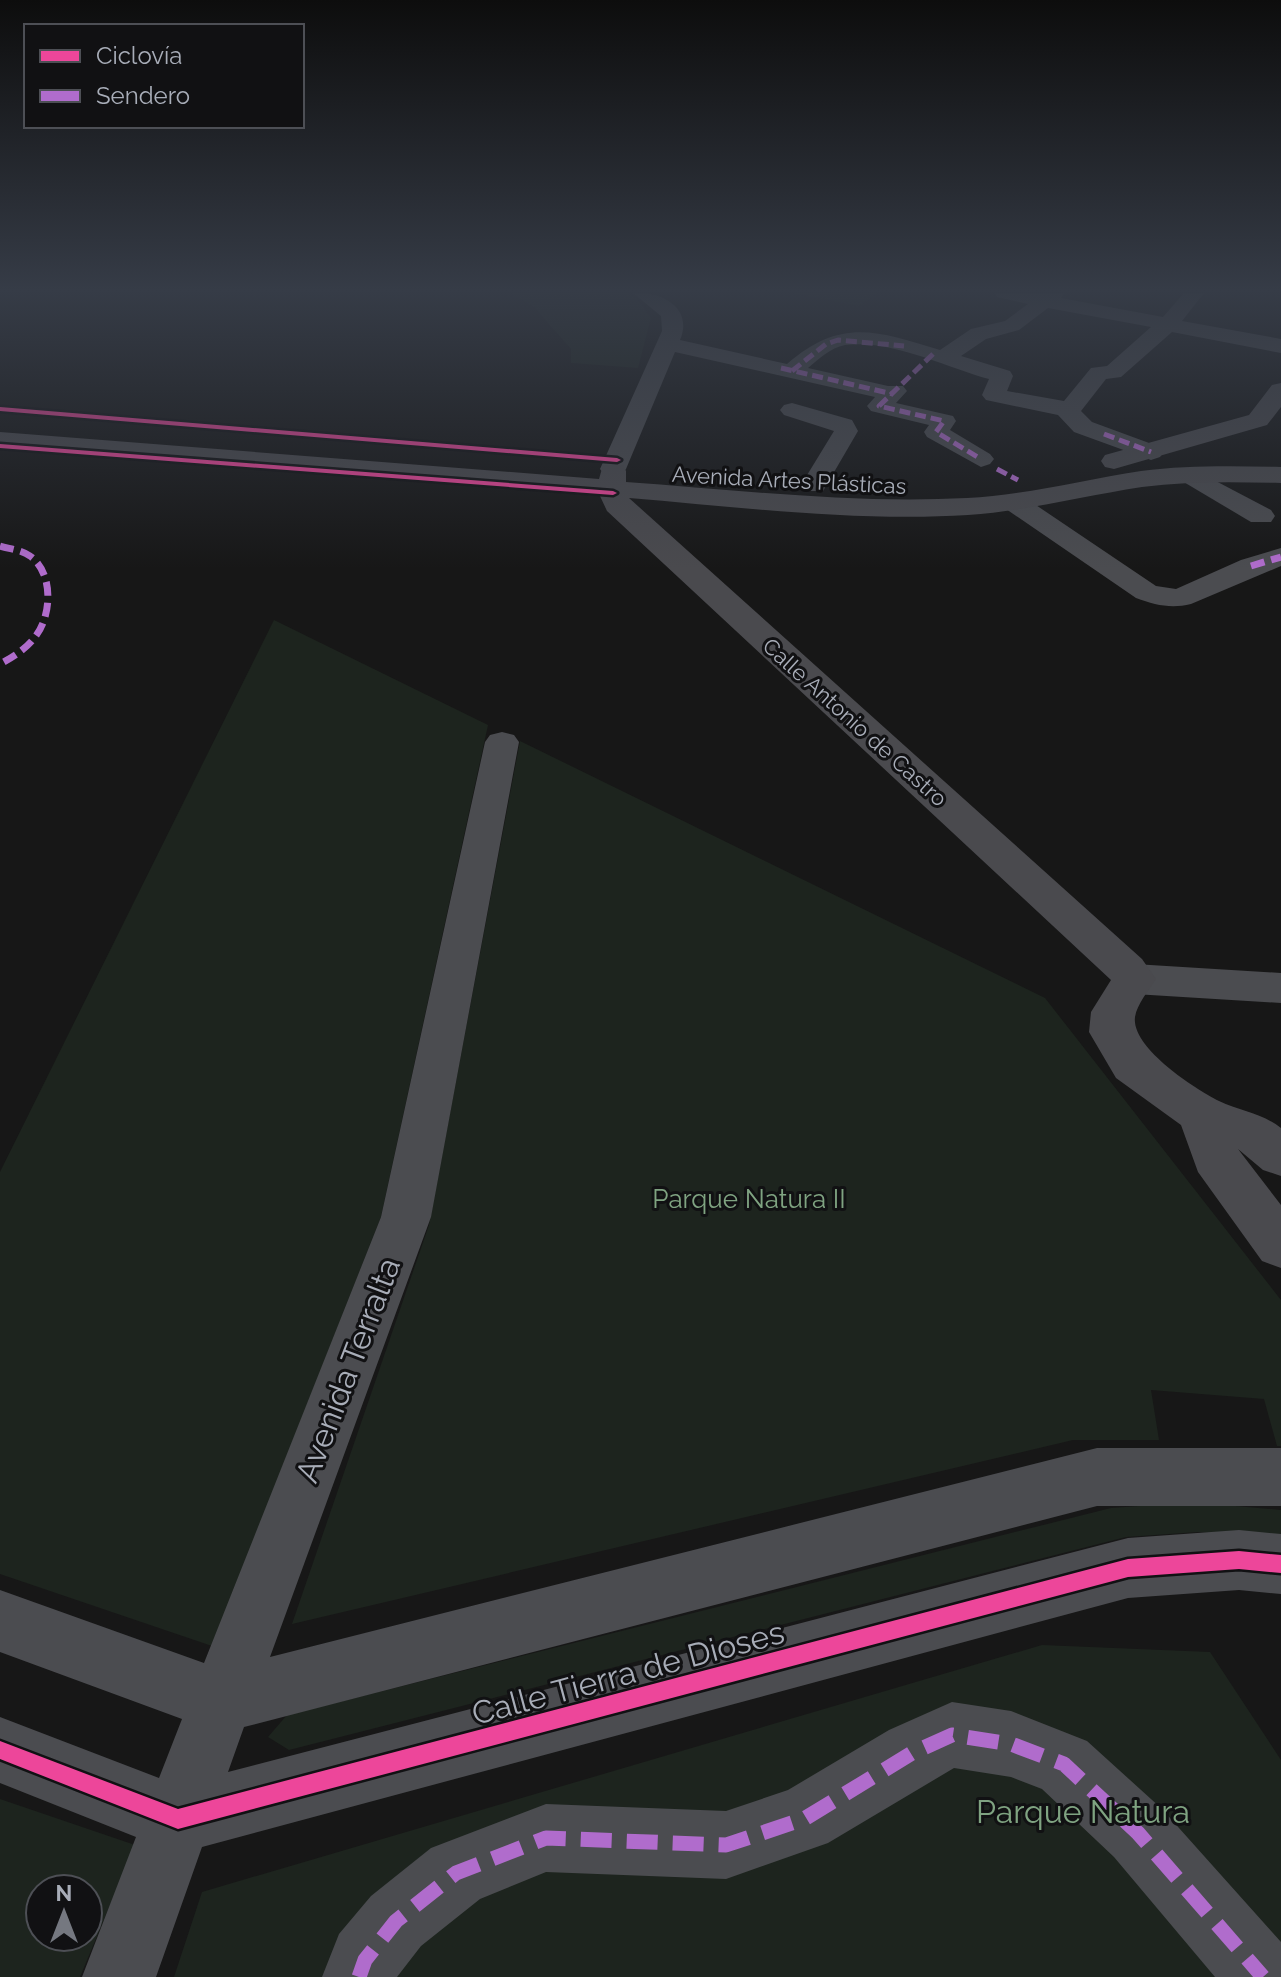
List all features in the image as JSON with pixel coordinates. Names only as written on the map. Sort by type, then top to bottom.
[{"type":"street","points":[[612,479],[658,385]]},
{"type":"street","points":[[854,385],[893,394]]},
{"type":"street","points":[[903,385],[879,406],[944,421],[936,432],[1003,478],[1146,592],[1164,598],[1181,598],[1251,566],[1281,557]]},
{"type":"street","points":[[998,385],[994,395],[1066,409],[1076,405],[1090,385]]},
{"type":"street","name":"Avenida Artes Plásticas","points":[[612,479],[902,487],[1003,478],[1265,428],[1281,390]]},
{"type":"street","points":[[1066,409],[1083,427],[1151,452]]},
{"type":"street","points":[[792,410],[843,425],[846,431],[814,485]]},
{"type":"street","points":[[0,417],[612,479]]},
{"type":"street","points":[[0,440],[612,479]]},
{"type":"street","name":"Avenida Artes Plásticas","points":[[612,479],[817,505],[964,507],[1003,478],[1143,479],[1281,475]]},
{"type":"street","points":[[1191,476],[1261,516]]},
{"type":"street","name":"Calle Antonio de Castro","points":[[612,479],[617,505],[1134,979]]},
{"type":"street","points":[[1251,566],[1281,587]]},
{"type":"street","name":"Avenida Terralta","points":[[119,1977],[406,1217],[502,742]]},
{"type":"street","points":[[1281,988],[1134,979],[1113,1012],[1112,1032],[1132,1065],[1201,1114],[1250,1131],[1281,1156]]},
{"type":"street","points":[[1201,1114],[1216,1158],[1281,1245]]},
{"type":"street","points":[[0,1621],[221,1701],[1097,1477],[1281,1477]]},
{"type":"street","name":"Calle Tierra de Dioses","points":[[178,1819],[1128,1568],[1239,1560],[1281,1564]]},
{"type":"street","points":[[359,1977],[365,1960],[396,1921],[456,1873],[546,1838],[726,1845],[804,1819],[912,1753],[952,1735],[1011,1744],[1064,1764],[1138,1833],[1263,1977]]},
{"type":"street","points":[[0,1750],[178,1819]]},
{"type":"green space","points":[[274,620],[488,725],[381,1217],[212,1646],[0,1574],[0,1172]]},
{"type":"green space","name":"Parque Natura II","points":[[520,741],[1045,998],[1281,1300],[1281,1446],[1277,1446],[1264,1399],[1151,1390],[1159,1440],[1073,1440],[292,1624],[429,1225]]},
{"type":"green space","points":[[1214,1504],[1281,1510],[1281,1537],[1198,1532],[1126,1537],[289,1750],[268,1737],[287,1715],[1111,1508]]},
{"type":"green space","name":"Parque Natura","points":[[1042,1645],[1210,1652],[1281,1760],[1281,1977],[174,1977],[202,1892]]},
{"type":"green space","points":[[0,1799],[135,1845],[104,1919],[104,1873],[24,1873],[24,1953],[90,1953],[80,1977],[0,1977]]},
{"type":"marked path","points":[[855,385],[893,394]]},
{"type":"marked path","points":[[901,385],[879,406],[944,421],[936,432],[981,459]]},
{"type":"marked path","points":[[1104,434],[1151,452]]},
{"type":"marked path","points":[[997,469],[1018,480]]},
{"type":"marked path","points":[[0,546],[27,554],[37,563],[46,581],[47,592],[46,614],[39,632],[27,647],[0,664]]},
{"type":"marked path","points":[[1251,566],[1281,557]]},
{"type":"marked path","points":[[359,1977],[365,1960],[396,1921],[456,1873],[546,1838],[726,1845],[804,1819],[912,1753],[952,1735],[1011,1744],[1064,1764],[1138,1833],[1263,1977]]},
{"type":"cycle path","points":[[0,409],[617,460]]},
{"type":"cycle path","points":[[0,446],[613,493]]},
{"type":"cycle path","points":[[0,1750],[178,1819],[1128,1568],[1239,1560],[1281,1564]]}]
